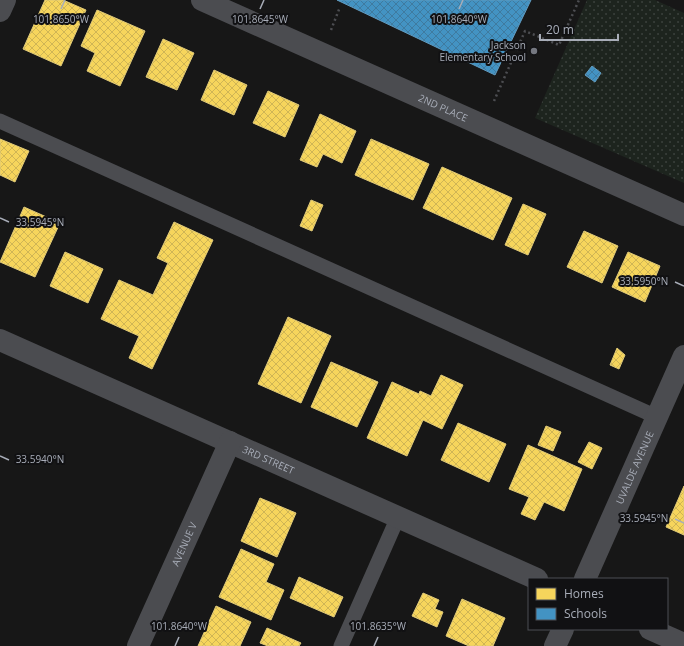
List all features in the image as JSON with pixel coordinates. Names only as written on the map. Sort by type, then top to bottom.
[{"type":"street","points":[[0,10],[5,0]]},
{"type":"street","name":"2ND PLACE","points":[[202,0],[684,215]]},
{"type":"street","name":"3RD STREET","points":[[0,340],[535,578]]},
{"type":"street","name":"UVALDE AVENUE","points":[[585,578],[684,356]]},
{"type":"street","name":"AVENUE V","points":[[138,646],[230,442]]},
{"type":"street","points":[[555,646],[562,630]]},
{"type":"street","points":[[652,630],[684,644]]},
{"type":"lane","points":[[0,121],[657,417]]},
{"type":"lane","points":[[341,646],[398,517]]},
{"type":"path","points":[[494,101],[525,31],[559,45],[579,0]]},
{"type":"shaded area","points":[[587,0],[655,0],[684,13],[684,183],[535,118]]},
{"type":"building: Homes","points":[[45,0],[63,0],[86,10],[61,66],[23,49]]},
{"type":"building: Homes","points":[[97,10],[145,31],[120,86],[87,71],[95,53],[81,46]]},
{"type":"building: Homes","points":[[163,39],[194,53],[177,90],[146,77]]},
{"type":"building: Homes","points":[[214,70],[247,85],[234,115],[201,100]]},
{"type":"building: Homes","points":[[268,91],[299,105],[285,137],[253,123]]},
{"type":"building: Homes","points":[[320,114],[356,131],[342,163],[323,154],[317,167],[300,160]]},
{"type":"building: Homes","points":[[0,139],[29,151],[15,182],[0,175]]},
{"type":"building: Homes","points":[[371,139],[429,164],[413,200],[355,175]]},
{"type":"building: Homes","points":[[442,167],[512,198],[493,240],[423,208]]},
{"type":"building: Homes","points":[[311,200],[323,205],[312,231],[300,226]]},
{"type":"building: Homes","points":[[523,204],[546,214],[528,255],[505,245]]},
{"type":"building: Homes","points":[[24,207],[60,223],[35,277],[0,262]]},
{"type":"building: Homes","points":[[174,222],[213,240],[152,369],[129,358],[139,336],[101,319],[119,280],[153,295],[168,263],[157,258]]},
{"type":"building: Homes","points":[[584,231],[618,246],[602,283],[567,267]]},
{"type":"building: Homes","points":[[65,252],[103,269],[88,303],[50,286]]},
{"type":"building: Homes","points":[[628,252],[660,266],[645,302],[612,287]]},
{"type":"building: Homes","points":[[288,317],[331,336],[301,403],[258,384]]},
{"type":"building: Homes","points":[[617,348],[625,355],[619,369],[610,365]]},
{"type":"building: Homes","points":[[331,362],[378,382],[357,427],[311,407]]},
{"type":"building: Homes","points":[[441,375],[463,385],[442,429],[423,420],[407,456],[367,438],[392,382],[419,394],[420,391],[431,396]]},
{"type":"building: Homes","points":[[458,423],[506,444],[489,482],[441,460]]},
{"type":"building: Homes","points":[[546,426],[561,432],[553,451],[538,445]]},
{"type":"building: Homes","points":[[589,442],[602,448],[592,469],[578,462]]},
{"type":"building: Homes","points":[[528,445],[582,469],[564,511],[544,502],[535,520],[521,514],[529,497],[509,489]]},
{"type":"building: Homes","points":[[684,486],[684,535],[666,527]]},
{"type":"building: Homes","points":[[260,498],[296,513],[277,557],[241,541]]},
{"type":"building: Homes","points":[[241,549],[274,564],[266,582],[284,590],[271,620],[219,597]]},
{"type":"building: Homes","points":[[299,577],[343,597],[334,617],[290,598]]},
{"type":"building: Homes","points":[[423,593],[439,600],[435,609],[443,612],[437,627],[412,616]]},
{"type":"building: Homes","points":[[462,599],[505,618],[493,646],[469,646],[446,636]]},
{"type":"building: Homes","points":[[216,606],[251,622],[240,646],[198,646]]},
{"type":"building: Homes","points":[[267,628],[301,643],[299,646],[268,646],[260,643]]},
{"type":"building: Schools","points":[[337,0],[531,0],[495,75]]},
{"type":"building: Schools","points":[[592,66],[601,73],[595,82],[585,75]]},
{"type":"place","name":"Jackson Elementary School","points":[[534,51]]}]
